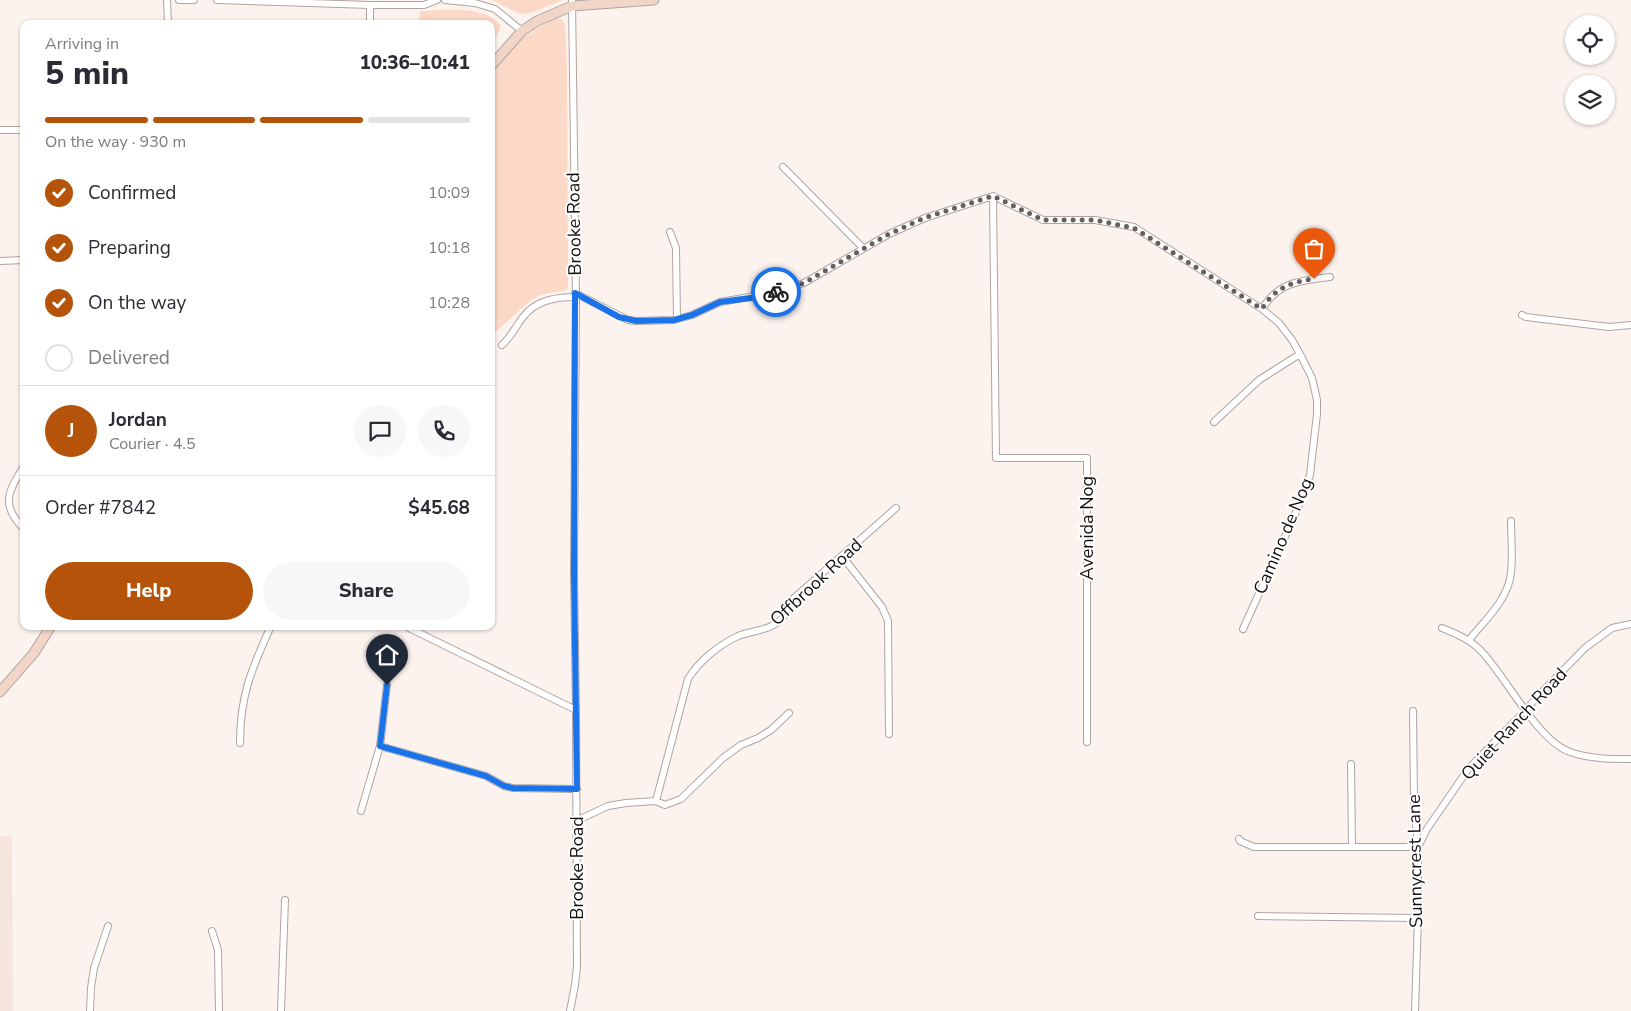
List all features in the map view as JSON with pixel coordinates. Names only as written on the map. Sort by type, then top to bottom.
[{"type":"main road","points":[[495,61],[522,31],[572,3],[654,0]]},
{"type":"main road","points":[[0,692],[34,654],[49,630]]},
{"type":"street","points":[[167,0],[168,20]]},
{"type":"street","points":[[179,0],[194,0]]},
{"type":"street","points":[[217,0],[370,5],[424,5],[437,0]]},
{"type":"street","points":[[445,0],[475,3],[495,9],[522,31]]},
{"type":"street","name":"Brooke Road","points":[[570,1011],[577,966],[574,573],[576,295],[572,3]]},
{"type":"street","points":[[370,5],[370,20]]},
{"type":"street","points":[[0,130],[20,130]]},
{"type":"street","points":[[783,167],[863,248]]},
{"type":"street","points":[[502,345],[524,315],[544,301],[576,295],[628,320],[677,319],[692,315],[720,302],[758,297],[804,283],[889,234],[924,218],[993,196]]},
{"type":"street","name":"Camino de Nog","points":[[993,196],[1043,220],[1095,220],[1134,228],[1262,309],[1279,323],[1292,340],[1312,378],[1317,400],[1310,475],[1293,520],[1243,629]]},
{"type":"street","name":"Avenida Nog","points":[[993,196],[996,458],[1087,458],[1087,742]]},
{"type":"street","points":[[670,232],[676,248],[677,319]]},
{"type":"street","points":[[0,261],[20,260]]},
{"type":"street","points":[[1262,309],[1266,302],[1287,285],[1330,277]]},
{"type":"street","points":[[1522,315],[1526,318],[1602,326],[1631,325]]},
{"type":"street","points":[[1214,422],[1259,380],[1300,354]]},
{"type":"street","points":[[20,473],[7,496],[8,507],[14,520],[20,525]]},
{"type":"street","name":"Offbrook Road","points":[[656,801],[688,679],[695,668],[716,650],[739,636],[764,630],[776,623],[784,616],[793,599],[896,508]]},
{"type":"street","points":[[1469,640],[1502,600],[1508,585],[1511,573],[1511,521]]},
{"type":"street","points":[[842,556],[882,607],[888,621],[889,734]]},
{"type":"street","name":"Quiet Ranch Road","points":[[1418,847],[1427,829],[1469,768],[1585,648],[1612,628],[1631,624]]},
{"type":"street","points":[[1442,628],[1469,640],[1482,652],[1553,742],[1569,752],[1595,758],[1631,759]]},
{"type":"street","points":[[240,743],[240,722],[246,686],[269,630]]},
{"type":"street","points":[[413,630],[576,710]]},
{"type":"street","points":[[361,811],[380,746],[387,685]]},
{"type":"street","name":"Sunnycrest Lane","points":[[1413,711],[1414,802],[1418,847],[1415,1011]]},
{"type":"street","points":[[576,821],[608,806],[656,801],[665,805],[681,799],[723,758],[741,745],[771,730],[789,713]]},
{"type":"street","points":[[380,746],[486,776],[504,786],[513,788],[577,789]]},
{"type":"street","points":[[1351,764],[1352,847]]},
{"type":"street","points":[[1239,839],[1254,847],[1418,847]]},
{"type":"street","points":[[281,1011],[284,900]]},
{"type":"street","points":[[1258,916],[1418,918]]},
{"type":"street","points":[[90,1011],[94,968],[108,926]]},
{"type":"street","points":[[212,931],[218,950],[219,1011]]},
{"type":"shaded area","points":[[492,0],[563,0],[531,13],[520,14]]},
{"type":"shaded area","points":[[420,11],[473,11],[493,18],[500,24],[500,29],[495,38],[495,20],[419,20]]},
{"type":"shaded area","points":[[557,18],[563,20],[565,26],[567,66],[568,287],[566,290],[540,295],[530,301],[495,332],[495,64],[521,40]]},
{"type":"shaded area","points":[[0,836],[12,836],[13,1011],[0,1011]]},
{"type":"way so far","points":[[776,292],[804,283],[863,248],[924,218],[993,196],[1043,220],[1095,220],[1134,228],[1262,309],[1266,302],[1287,285],[1314,279]]},
{"type":"route","points":[[387,685],[380,746],[486,776],[504,786],[513,788],[577,789],[574,573],[575,293],[619,317],[636,321],[674,320],[692,315],[720,302],[758,297],[776,292]]}]
